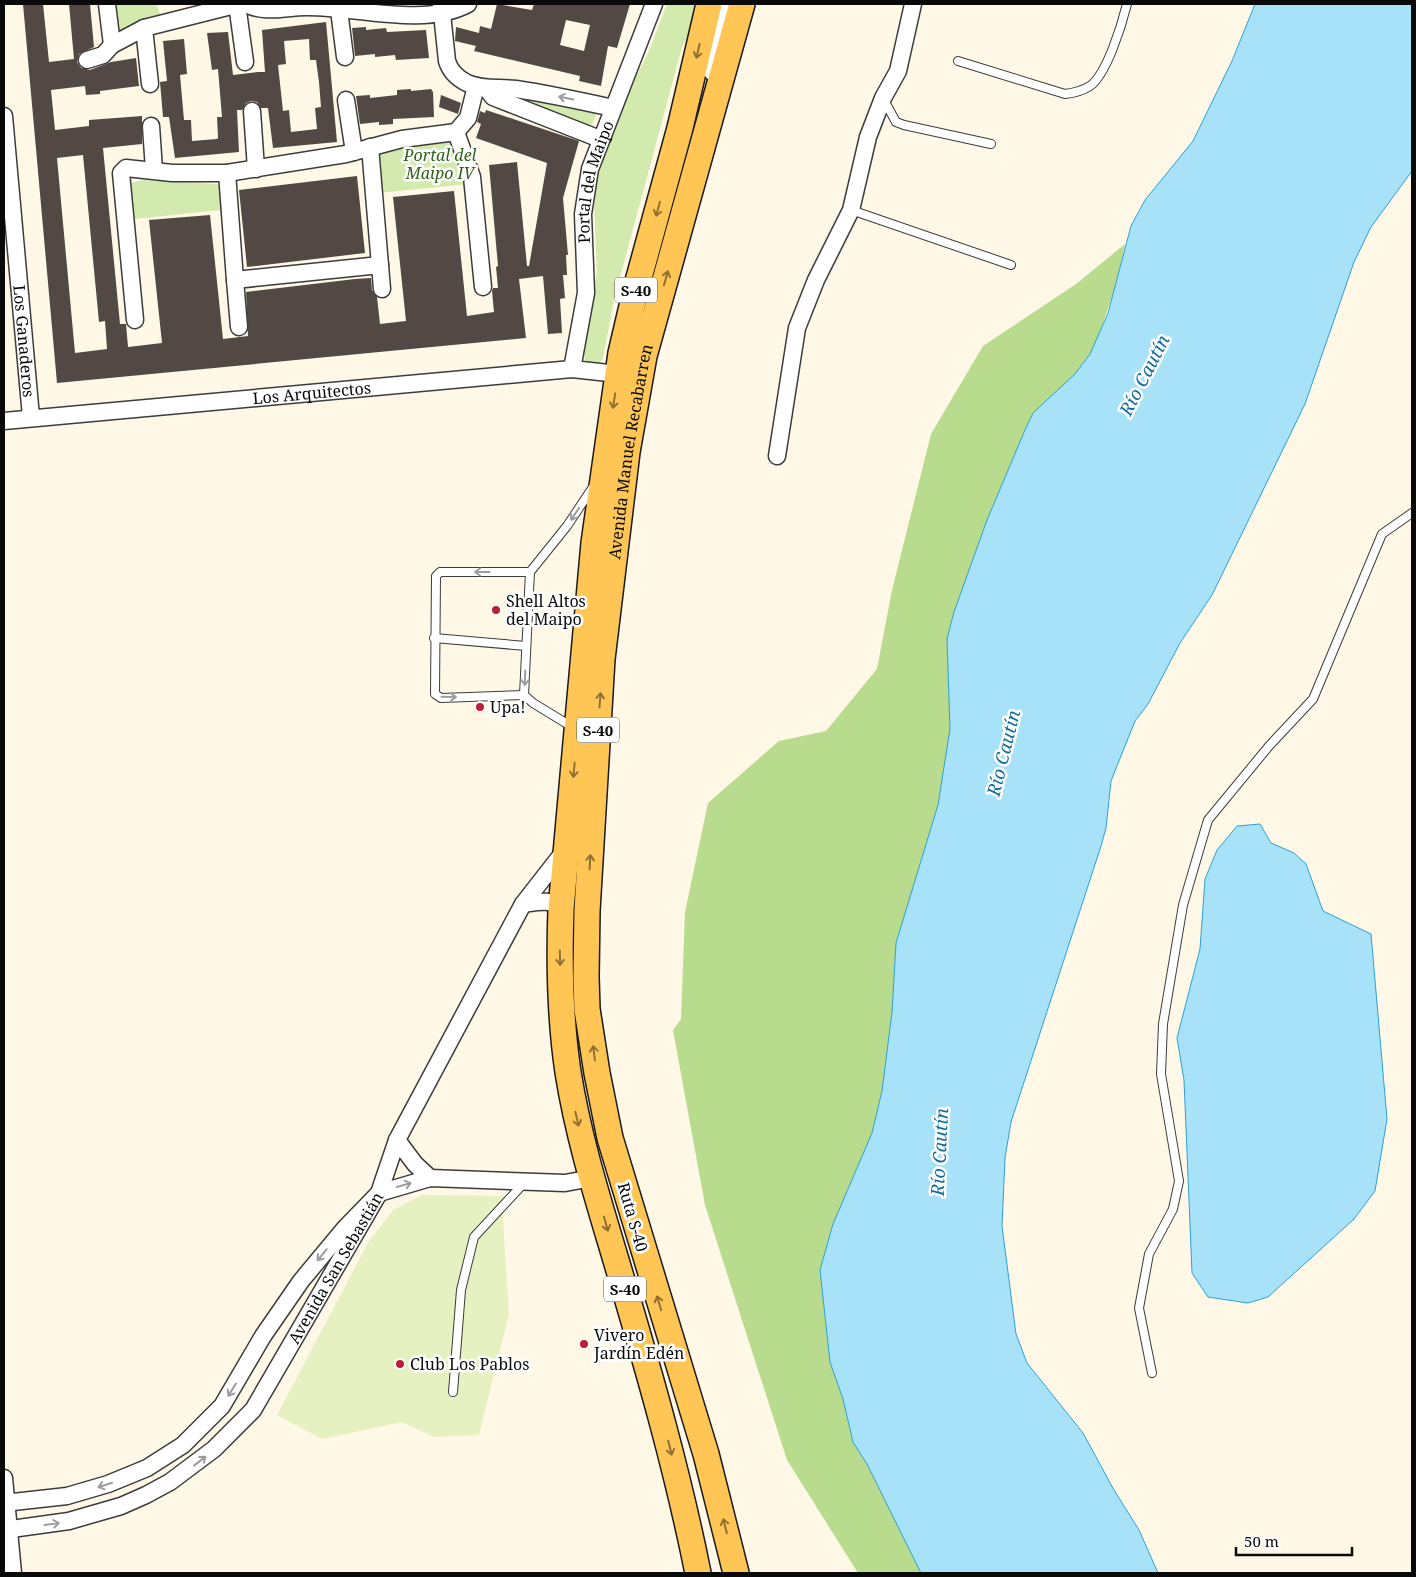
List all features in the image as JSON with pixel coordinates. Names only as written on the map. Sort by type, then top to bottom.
[{"type":"main road","name":"Avenida Manuel Recabarren","points":[[561,909],[603,473],[618,374],[637,285],[680,128],[709,4]]},
{"type":"main road","name":"Avenida Manuel Recabarren","points":[[587,911],[602,659],[626,452],[644,356],[742,4]]},
{"type":"main road","name":"Ruta S-40","points":[[561,909],[560,960],[564,1036],[575,1108],[592,1178],[658,1401],[698,1573]]},
{"type":"main road","name":"Ruta S-40","points":[[587,911],[588,1009],[603,1105],[619,1170],[706,1454],[736,1573]]},
{"type":"main road","points":[[592,1178],[619,1170]]},
{"type":"street","points":[[107,4],[112,45]]},
{"type":"street","points":[[87,60],[104,55],[112,45],[144,28],[238,4],[245,62]]},
{"type":"street","points":[[246,4],[257,10],[307,7],[418,15],[441,8],[468,4]]},
{"type":"street","name":"Portal del Maipo","points":[[572,369],[586,293],[584,214],[590,168],[654,4]]},
{"type":"street","points":[[700,156],[707,97],[725,4]]},
{"type":"street","points":[[777,456],[797,328],[816,280],[851,210],[868,137],[883,98],[898,71],[913,4]]},
{"type":"street","points":[[441,8],[449,69],[460,79],[481,87],[493,97],[600,139]]},
{"type":"street","points":[[339,10],[345,57]]},
{"type":"street","points":[[144,28],[150,84]]},
{"type":"street","points":[[481,87],[495,86],[614,108]]},
{"type":"street","points":[[135,320],[121,173],[126,168],[172,173],[227,173],[354,152],[402,139],[456,132],[468,118],[481,87]]},
{"type":"street","points":[[346,100],[354,152]]},
{"type":"street","points":[[252,111],[256,169]]},
{"type":"street","name":"Los Ganaderos","points":[[4,116],[31,417]]},
{"type":"street","points":[[151,126],[154,170]]},
{"type":"street","points":[[456,132],[472,177],[482,287]]},
{"type":"street","points":[[370,147],[382,289]]},
{"type":"street","points":[[227,173],[240,327]]},
{"type":"street","points":[[235,280],[380,265]]},
{"type":"street","name":"Los Arquitectos","points":[[4,421],[31,417],[572,369],[618,374]]},
{"type":"street","points":[[378,1193],[397,1140],[524,904],[567,847]]},
{"type":"street","points":[[524,904],[546,901],[556,904],[561,909]]},
{"type":"street","points":[[397,1140],[415,1164],[430,1178]]},
{"type":"street","points":[[378,1193],[430,1178],[564,1183],[592,1178]]},
{"type":"street","name":"Avenida San Sebastián","points":[[5,1502],[67,1496],[108,1484],[147,1468],[183,1445],[222,1406],[263,1336],[312,1268],[345,1228],[378,1193]]},
{"type":"street","name":"Avenida San Sebastián","points":[[6,1530],[69,1521],[121,1506],[170,1482],[214,1449],[253,1410],[378,1193]]},
{"type":"street","points":[[4,1478],[6,1530],[13,1573]]},
{"type":"lane","points":[[958,61],[1064,94],[1077,93],[1092,84],[1116,43],[1128,4]]},
{"type":"lane","points":[[883,98],[896,122],[991,144]]},
{"type":"lane","points":[[851,210],[1011,265]]},
{"type":"lane","points":[[524,695],[530,572],[567,526],[603,473]]},
{"type":"lane","points":[[1152,1373],[1139,1308],[1148,1254],[1173,1209],[1179,1181],[1161,1074],[1163,1024],[1183,905],[1208,820],[1269,746],[1313,699],[1382,534],[1412,513]]},
{"type":"lane","points":[[530,572],[437,574],[434,638],[435,694],[441,698],[524,695],[533,703],[577,730]]},
{"type":"lane","points":[[434,638],[526,646]]},
{"type":"lane","points":[[453,1392],[461,1290],[474,1237],[525,1181]]},
{"type":"green space","points":[[112,4],[156,4],[162,18],[118,32]]},
{"type":"green space","points":[[667,4],[704,4],[682,47],[614,300],[603,358],[598,365],[586,363],[583,353],[597,271],[594,206],[596,180],[628,93],[649,51]]},
{"type":"green space","points":[[511,95],[593,111],[596,115],[592,124],[588,125]]},
{"type":"green space","name":"Portal del Maipo IV","points":[[452,140],[469,184],[378,193],[376,155],[395,148]]},
{"type":"green space","points":[[142,180],[218,184],[221,187],[221,210],[134,219],[132,217],[131,183]]},
{"type":"green space","points":[[1125,244],[1118,278],[1098,338],[1090,354],[1075,374],[1034,413],[1025,430],[987,520],[954,612],[947,639],[950,729],[938,805],[896,943],[892,1012],[882,1091],[872,1133],[833,1224],[820,1270],[830,1362],[843,1399],[853,1442],[867,1464],[921,1573],[858,1573],[787,1460],[705,1205],[673,1030],[681,1019],[685,912],[708,803],[779,741],[826,731],[877,669],[892,590],[931,434],[983,346],[1076,284]]},
{"type":"green space","name":"Club Los Pablos","points":[[422,1195],[504,1196],[503,1220],[509,1314],[479,1435],[434,1437],[402,1422],[322,1439],[277,1415],[369,1241],[393,1210]]},
{"type":"water","name":"Río Cautín","points":[[1255,4],[1412,4],[1412,171],[1371,227],[1354,262],[1305,404],[1212,595],[1180,643],[1148,704],[1135,721],[1111,781],[1106,828],[1101,846],[1011,1122],[1005,1158],[1002,1226],[1016,1334],[1027,1363],[1083,1433],[1114,1490],[1139,1530],[1158,1573],[921,1573],[867,1464],[853,1442],[843,1399],[830,1362],[820,1270],[833,1224],[872,1133],[882,1091],[892,1012],[896,943],[938,805],[950,729],[947,639],[954,612],[987,520],[1033,413],[1075,374],[1090,354],[1108,313],[1131,226],[1145,200],[1193,141],[1232,61]]},
{"type":"water","points":[[1260,824],[1271,843],[1294,853],[1306,864],[1323,911],[1371,934],[1387,1119],[1375,1191],[1354,1219],[1268,1297],[1248,1303],[1208,1297],[1192,1273],[1184,1080],[1177,1038],[1200,949],[1205,879],[1217,850],[1237,826]]},
{"type":"building","points":[[23,4],[43,4],[49,62],[74,59],[69,4],[90,4],[94,47],[79,54],[77,62],[81,68],[90,70],[111,62],[136,58],[139,86],[100,91],[100,94],[86,95],[85,86],[51,90],[55,130],[89,126],[89,120],[142,116],[142,144],[103,148],[120,324],[126,324],[128,347],[162,343],[149,220],[210,215],[223,339],[248,336],[246,292],[355,279],[371,278],[372,290],[377,297],[380,324],[406,321],[393,197],[454,191],[467,316],[494,312],[492,291],[493,288],[498,288],[496,267],[498,266],[489,165],[517,162],[527,266],[529,266],[547,163],[476,138],[481,124],[477,122],[480,111],[485,113],[486,110],[579,141],[563,198],[568,255],[566,255],[567,275],[563,275],[565,298],[560,299],[562,333],[548,334],[543,276],[519,279],[526,338],[57,383]],"holes":[[[83,155],[99,322],[105,321],[107,349],[75,353],[57,158]]]},
{"type":"building","points":[[497,4],[532,10],[534,4],[630,4],[617,48],[608,46],[601,86],[579,81],[580,76],[474,51],[476,46],[455,41],[456,27],[479,33],[480,26],[491,29]],"holes":[[[566,20],[590,25],[584,51],[560,45]]]},
{"type":"building","points":[[326,22],[337,142],[273,148],[268,108],[261,108],[257,102],[251,101],[246,103],[242,110],[237,110],[239,152],[175,158],[169,117],[163,117],[160,82],[167,81],[163,41],[184,39],[187,74],[180,75],[184,120],[191,120],[192,141],[217,139],[217,117],[222,117],[218,69],[212,70],[207,33],[228,32],[233,75],[265,72],[262,30]],"holes":[[[309,39],[310,60],[316,60],[319,82],[321,107],[315,108],[317,129],[291,132],[289,110],[283,111],[278,65],[286,64],[284,41]]]},
{"type":"building","points":[[366,27],[366,30],[386,28],[387,32],[426,30],[429,58],[396,60],[395,55],[355,56],[352,28]]},
{"type":"building","points":[[411,89],[411,91],[431,89],[433,92],[434,117],[393,119],[393,124],[379,125],[379,122],[360,124],[356,96],[370,95],[370,98],[397,95],[397,90]]},
{"type":"building","points":[[441,95],[461,103],[458,114],[439,107]]},
{"type":"building","points":[[357,176],[365,253],[247,267],[239,190]]},
{"type":"place","name":"Shell Altos del Maipo","points":[[496,610]]},
{"type":"place","name":"Upa!","points":[[480,707]]},
{"type":"place","name":"Vivero Jardín Edén","points":[[584,1344]]},
{"type":"place","name":"Club Los Pablos","points":[[400,1364]]}]
